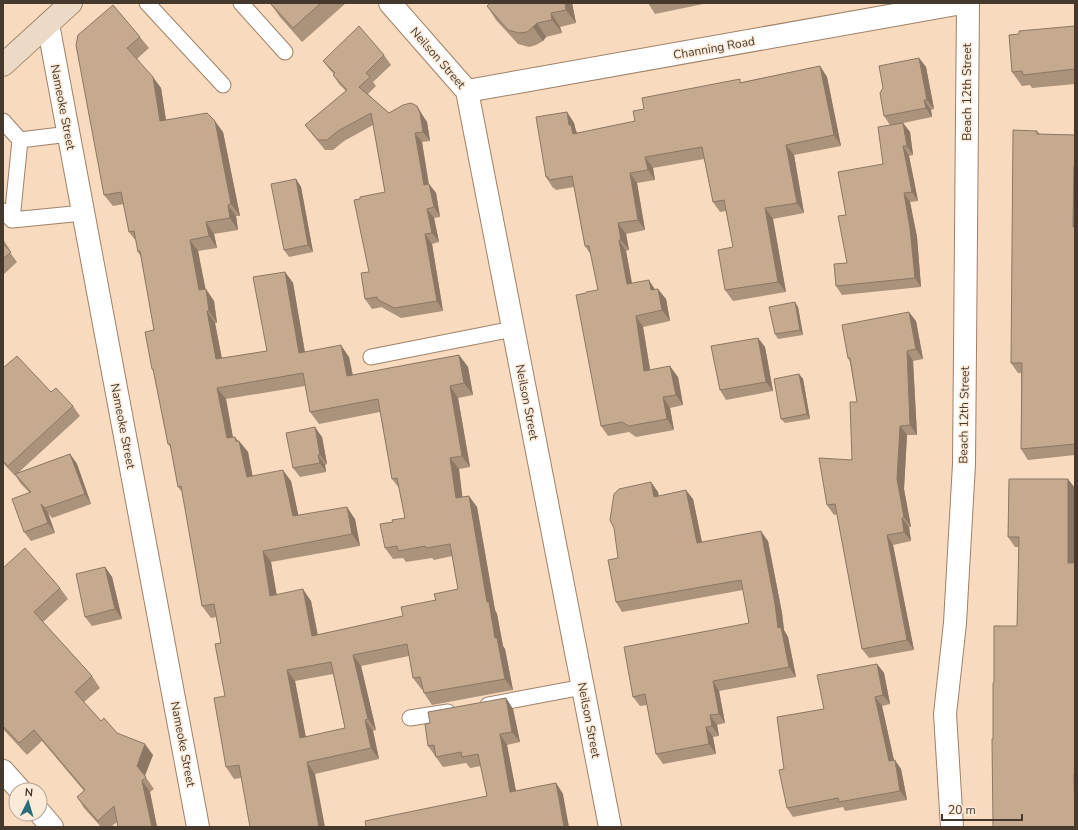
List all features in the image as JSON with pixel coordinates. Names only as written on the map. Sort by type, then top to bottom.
[{"type":"street","points":[[3,65],[71,3]]},
{"type":"street","name":"Neilson Street","points":[[390,3],[467,91],[610,827]]},
{"type":"street","name":"Channing Road","points":[[467,91],[962,3]]},
{"type":"street","name":"Beach 12th Street","points":[[952,827],[945,714],[955,623],[964,464],[968,3]]},
{"type":"street","name":"Nameoke Street","points":[[48,24],[198,827]]},
{"type":"street","points":[[3,771],[13,782]]},
{"type":"lane","points":[[147,3],[223,85]]},
{"type":"lane","points":[[241,3],[285,52]]},
{"type":"lane","points":[[3,121],[20,140]]},
{"type":"lane","points":[[20,140],[69,134]]},
{"type":"lane","points":[[20,140],[7,215],[83,213]]},
{"type":"lane","points":[[371,357],[514,330]]},
{"type":"lane","points":[[410,718],[583,687]]},
{"type":"building","points":[[270,3],[321,3],[293,28]]},
{"type":"building","points":[[490,3],[565,3],[566,10],[551,13],[552,20],[537,23],[527,32],[519,33],[508,30],[487,6]]},
{"type":"building","points":[[113,5],[140,37],[127,48],[153,77],[160,121],[207,113],[215,121],[231,204],[228,205],[230,218],[206,222],[209,236],[190,240],[199,290],[206,289],[209,311],[207,311],[216,359],[267,351],[253,277],[285,272],[299,353],[341,345],[347,376],[459,355],[464,383],[450,386],[462,456],[450,458],[456,498],[469,496],[487,602],[489,602],[495,638],[497,638],[505,679],[424,693],[420,677],[413,678],[407,644],[353,655],[368,719],[365,720],[371,748],[307,762],[319,827],[250,827],[239,765],[226,767],[214,698],[225,696],[215,644],[221,643],[214,604],[202,606],[181,486],[178,487],[145,332],[154,330],[140,251],[138,252],[134,231],[129,232],[121,192],[104,195],[76,45],[78,35]],"holes":[[[303,373],[310,412],[378,399],[392,479],[397,478],[405,518],[380,524],[385,548],[397,546],[398,551],[425,546],[426,548],[450,544],[458,589],[434,594],[436,600],[401,607],[403,616],[312,636],[303,589],[270,596],[263,551],[352,534],[347,507],[293,516],[283,470],[247,477],[239,441],[236,441],[235,437],[227,438],[217,388]],[[331,662],[345,728],[300,738],[287,670]]]},
{"type":"building","points":[[359,26],[384,55],[366,73],[370,77],[359,87],[389,113],[403,105],[411,103],[417,106],[420,113],[423,132],[415,133],[424,185],[429,184],[434,207],[427,209],[432,233],[425,234],[437,301],[394,308],[377,299],[377,297],[365,299],[361,273],[369,272],[354,200],[360,199],[360,197],[385,192],[371,113],[338,131],[327,140],[318,140],[305,125],[347,90],[333,75],[335,73],[323,61]]},
{"type":"building","points":[[1075,26],[1075,69],[1023,75],[1022,71],[1012,72],[1009,35],[1019,34],[1019,31]]},
{"type":"building","points":[[919,58],[927,100],[924,100],[926,108],[884,116],[880,93],[883,88],[879,66]]},
{"type":"building","points":[[820,66],[834,135],[786,145],[797,203],[765,208],[778,282],[725,290],[718,250],[733,247],[724,200],[713,202],[702,147],[645,157],[648,170],[630,173],[638,220],[618,223],[621,240],[619,240],[627,284],[649,280],[651,290],[658,289],[662,310],[636,316],[644,371],[670,366],[676,395],[663,397],[667,419],[629,426],[622,422],[601,426],[576,295],[598,290],[589,246],[585,246],[572,176],[549,180],[548,177],[546,177],[536,117],[567,112],[569,125],[571,125],[573,134],[635,121],[633,111],[644,109],[642,98],[740,79],[740,83]]},
{"type":"building","points":[[903,123],[907,146],[903,146],[912,192],[904,193],[910,228],[915,278],[836,286],[834,264],[847,263],[838,216],[846,215],[838,172],[883,164],[878,127]]},
{"type":"building","points":[[1013,130],[1037,131],[1037,134],[1075,135],[1073,227],[1075,227],[1075,444],[1021,449],[1022,363],[1011,363]]},
{"type":"building","points":[[296,179],[308,245],[284,250],[271,184]]},
{"type":"building","points":[[3,244],[11,252],[3,259]]},
{"type":"building","points":[[795,302],[800,330],[775,334],[769,307]]},
{"type":"building","points":[[909,312],[916,349],[907,351],[910,425],[900,426],[897,479],[904,517],[902,518],[904,532],[887,535],[907,640],[862,649],[835,504],[827,505],[819,458],[852,460],[850,402],[857,402],[850,358],[848,358],[842,325]]},
{"type":"building","points":[[758,338],[766,382],[720,390],[711,346]]},
{"type":"building","points":[[17,356],[51,392],[56,388],[73,406],[8,466],[3,461],[3,368]]},
{"type":"building","points":[[799,374],[807,414],[781,419],[774,379]]},
{"type":"building","points":[[315,427],[320,463],[293,468],[286,433]]},
{"type":"building","points":[[70,454],[85,494],[45,508],[41,504],[48,523],[24,532],[12,499],[31,492],[15,474]]},
{"type":"building","points":[[1009,479],[1068,479],[1068,563],[1075,563],[1075,827],[993,827],[992,739],[994,626],[1017,626],[1019,537],[1008,537]]},
{"type":"building","points":[[651,482],[654,497],[686,490],[697,543],[761,531],[778,628],[781,627],[789,667],[713,681],[719,714],[710,715],[712,726],[706,727],[709,744],[656,754],[645,694],[633,697],[624,647],[749,623],[741,580],[616,602],[608,560],[618,558],[614,528],[610,520],[614,494],[619,489]]},
{"type":"building","points":[[25,548],[60,588],[34,612],[92,676],[75,692],[101,721],[104,718],[117,733],[145,744],[137,766],[146,777],[142,781],[152,827],[118,827],[114,806],[98,821],[77,797],[85,790],[34,730],[19,743],[3,726],[3,568]]},
{"type":"building","points":[[105,567],[115,609],[85,617],[76,574]]},
{"type":"building","points":[[877,664],[883,695],[875,697],[889,761],[895,760],[900,791],[839,802],[838,798],[787,808],[779,770],[784,769],[777,717],[824,709],[817,675]]},
{"type":"building","points":[[506,698],[512,732],[500,734],[510,792],[556,783],[564,827],[366,827],[365,821],[487,796],[478,754],[462,757],[461,752],[436,757],[434,745],[428,746],[425,724],[430,723],[428,712]]}]
